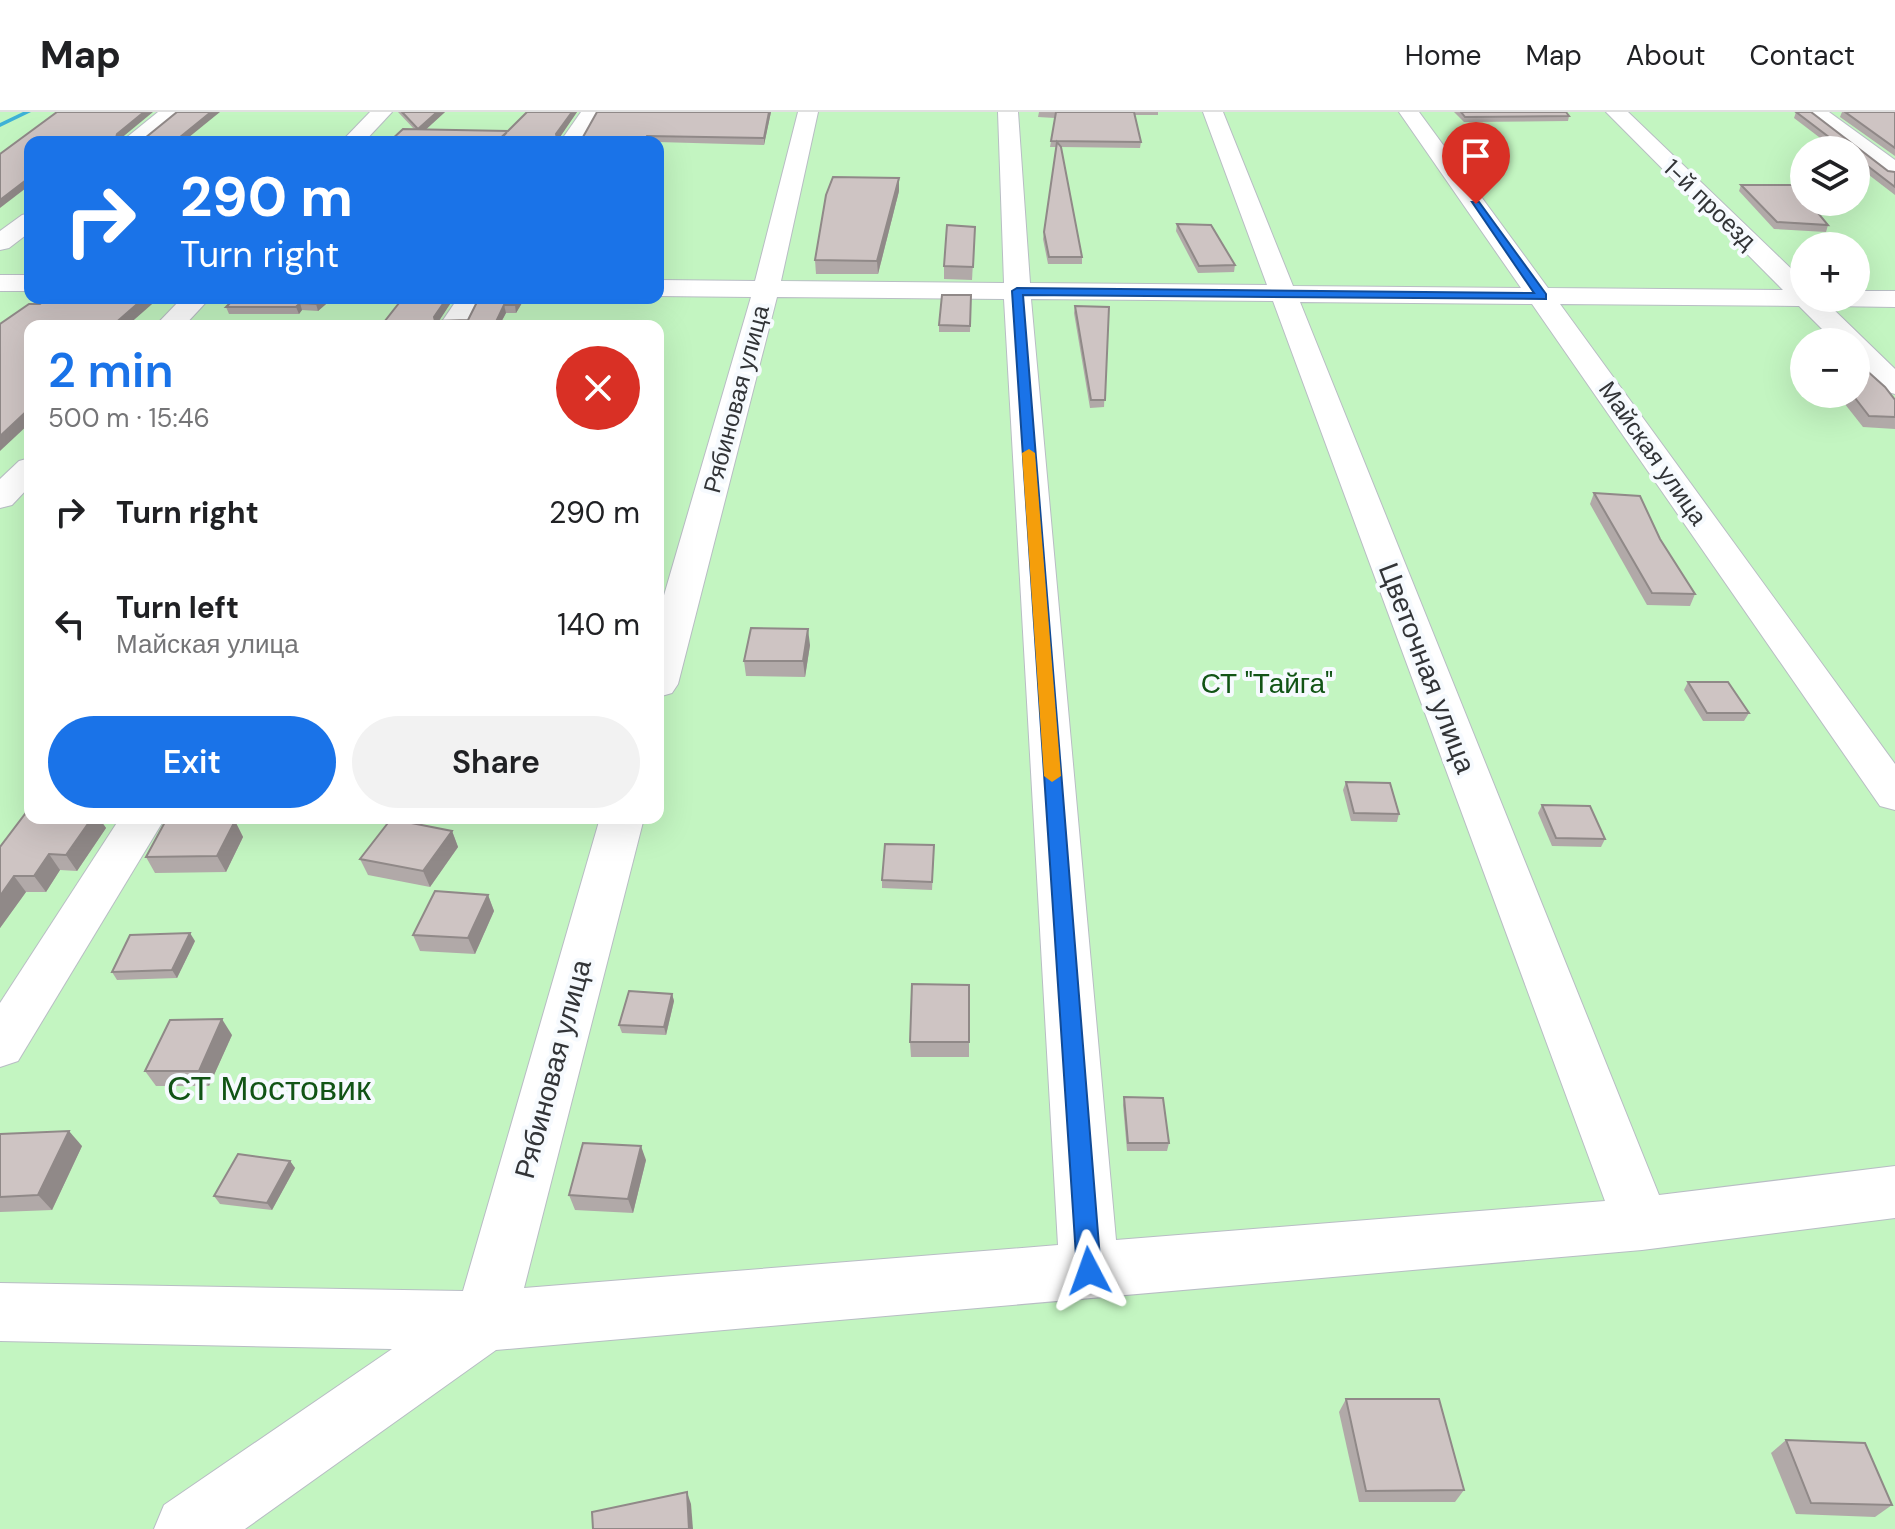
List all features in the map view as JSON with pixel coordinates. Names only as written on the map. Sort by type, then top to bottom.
[{"type":"street","points":[[140,136],[171,112]]},
{"type":"street","points":[[358,136],[382,112]]},
{"type":"street","points":[[575,136],[591,112]]},
{"type":"street","name":"Рябиновая улица","points":[[664,662],[766,289],[808,112]]},
{"type":"street","points":[[1008,112],[1017,291],[1089,1271]]},
{"type":"street","name":"Цветочная улица","points":[[1213,112],[1642,1224]]},
{"type":"street","name":"Майская улица","points":[[1409,112],[1895,795]]},
{"type":"street","name":"1-й проезд","points":[[1616,112],[1790,281]]},
{"type":"street","points":[[1816,112],[1895,170]]},
{"type":"street","points":[[0,243],[24,225]]},
{"type":"street","points":[[0,283],[24,283]]},
{"type":"street","points":[[664,288],[1790,297]]},
{"type":"street","points":[[1870,298],[1895,299]]},
{"type":"street","points":[[175,320],[191,304]]},
{"type":"street","name":"1-й проезд","points":[[1821,312],[1837,328]]},
{"type":"street","points":[[1870,361],[1895,385]]},
{"type":"street","points":[[0,498],[24,474]]},
{"type":"street","points":[[0,1046],[139,824]]},
{"type":"street","name":"Рябиновая улица","points":[[485,1321],[620,824]]},
{"type":"street","points":[[0,1312],[485,1321],[1642,1224],[1895,1192]]},
{"type":"street","points":[[188,1529],[485,1321]]},
{"type":"green space","name":"СТ \"Тайга\"","points":[[0,112],[1895,112],[1895,1529],[0,1529]]},
{"type":"building","points":[[57,112],[144,112],[116,136],[24,136]]},
{"type":"building","points":[[177,112],[211,112],[181,136],[147,136]]},
{"type":"building","points":[[402,112],[437,112],[418,129]]},
{"type":"building","points":[[527,112],[572,112],[556,136],[503,136],[507,132],[503,136],[395,136],[403,129],[508,131]]},
{"type":"building","points":[[597,112],[769,112],[764,138],[584,136]]},
{"type":"building","points":[[1056,112],[1134,112],[1141,142],[1051,141]]},
{"type":"building","points":[[1461,112],[1566,112],[1569,116],[1465,117]]},
{"type":"building","points":[[1796,112],[1811,112],[1842,136],[1828,136]]},
{"type":"building","points":[[1845,112],[1895,112],[1895,148]]},
{"type":"building","points":[[24,136],[24,182],[0,200],[0,154]]},
{"type":"building","points":[[1057,142],[1061,147],[1082,257],[1049,257],[1044,232]]},
{"type":"building","points":[[1870,157],[1888,171],[1895,172],[1895,187],[1870,168]]},
{"type":"building","points":[[833,177],[899,178],[877,261],[815,260],[826,195]]},
{"type":"building","points":[[1741,185],[1790,185],[1790,216],[1821,216],[1828,225],[1777,222]]},
{"type":"building","points":[[1177,224],[1211,225],[1235,265],[1199,266]]},
{"type":"building","points":[[947,225],[975,227],[973,267],[944,266]]},
{"type":"building","points":[[942,295],[971,295],[970,326],[939,325]]},
{"type":"building","points":[[29,304],[137,304],[119,320],[24,320],[24,414],[0,436],[0,324]]},
{"type":"building","points":[[229,304],[299,304],[296,307],[226,307]]},
{"type":"building","points":[[398,304],[443,304],[435,320],[386,320]]},
{"type":"building","points":[[476,304],[516,304],[504,305],[497,320],[468,320]]},
{"type":"building","points":[[1075,306],[1109,307],[1105,400],[1091,400]]},
{"type":"building","points":[[1870,374],[1895,400],[1895,417],[1869,416],[1863,408],[1870,408]]},
{"type":"building","points":[[1594,493],[1640,496],[1660,539],[1695,594],[1652,593]]},
{"type":"building","points":[[751,628],[808,629],[803,661],[744,661]]},
{"type":"building","points":[[1688,682],[1728,682],[1749,713],[1707,713]]},
{"type":"building","points":[[1346,782],[1390,783],[1399,814],[1354,813]]},
{"type":"building","points":[[1542,805],[1590,806],[1605,839],[1556,838]]},
{"type":"building","points":[[24,815],[24,824],[88,824],[66,855],[49,854],[34,876],[14,876],[0,896],[0,847]]},
{"type":"building","points":[[164,824],[233,824],[217,856],[146,857]]},
{"type":"building","points":[[387,824],[416,824],[452,831],[423,871],[360,859]]},
{"type":"building","points":[[885,844],[934,845],[932,882],[882,880]]},
{"type":"building","points":[[435,891],[488,895],[468,938],[413,935]]},
{"type":"building","points":[[190,933],[172,970],[112,972],[130,935]]},
{"type":"building","points":[[912,984],[969,985],[969,1042],[910,1042]]},
{"type":"building","points":[[629,991],[672,994],[664,1027],[619,1025]]},
{"type":"building","points":[[222,1019],[199,1071],[145,1071],[170,1020]]},
{"type":"building","points":[[1124,1097],[1163,1098],[1169,1143],[1128,1143]]},
{"type":"building","points":[[69,1131],[38,1195],[0,1197],[0,1134]]},
{"type":"building","points":[[583,1143],[641,1146],[628,1199],[569,1195]]},
{"type":"building","points":[[238,1154],[290,1161],[267,1203],[214,1196]]},
{"type":"building","points":[[1346,1399],[1439,1399],[1464,1490],[1366,1491]]},
{"type":"building","points":[[1786,1440],[1865,1443],[1892,1505],[1811,1503]]},
{"type":"building","points":[[687,1492],[689,1529],[593,1529],[592,1512]]},
{"type":"waterway","points":[[0,125],[28,112]]},
{"type":"slow traffic","points":[[1029,453],[1052,776]]},
{"type":"route","points":[[1089,1271],[1017,291],[1542,296],[1476,204]]},
{"type":"park label","name":"СТ Мостовик","points":[[269,1088]]}]
